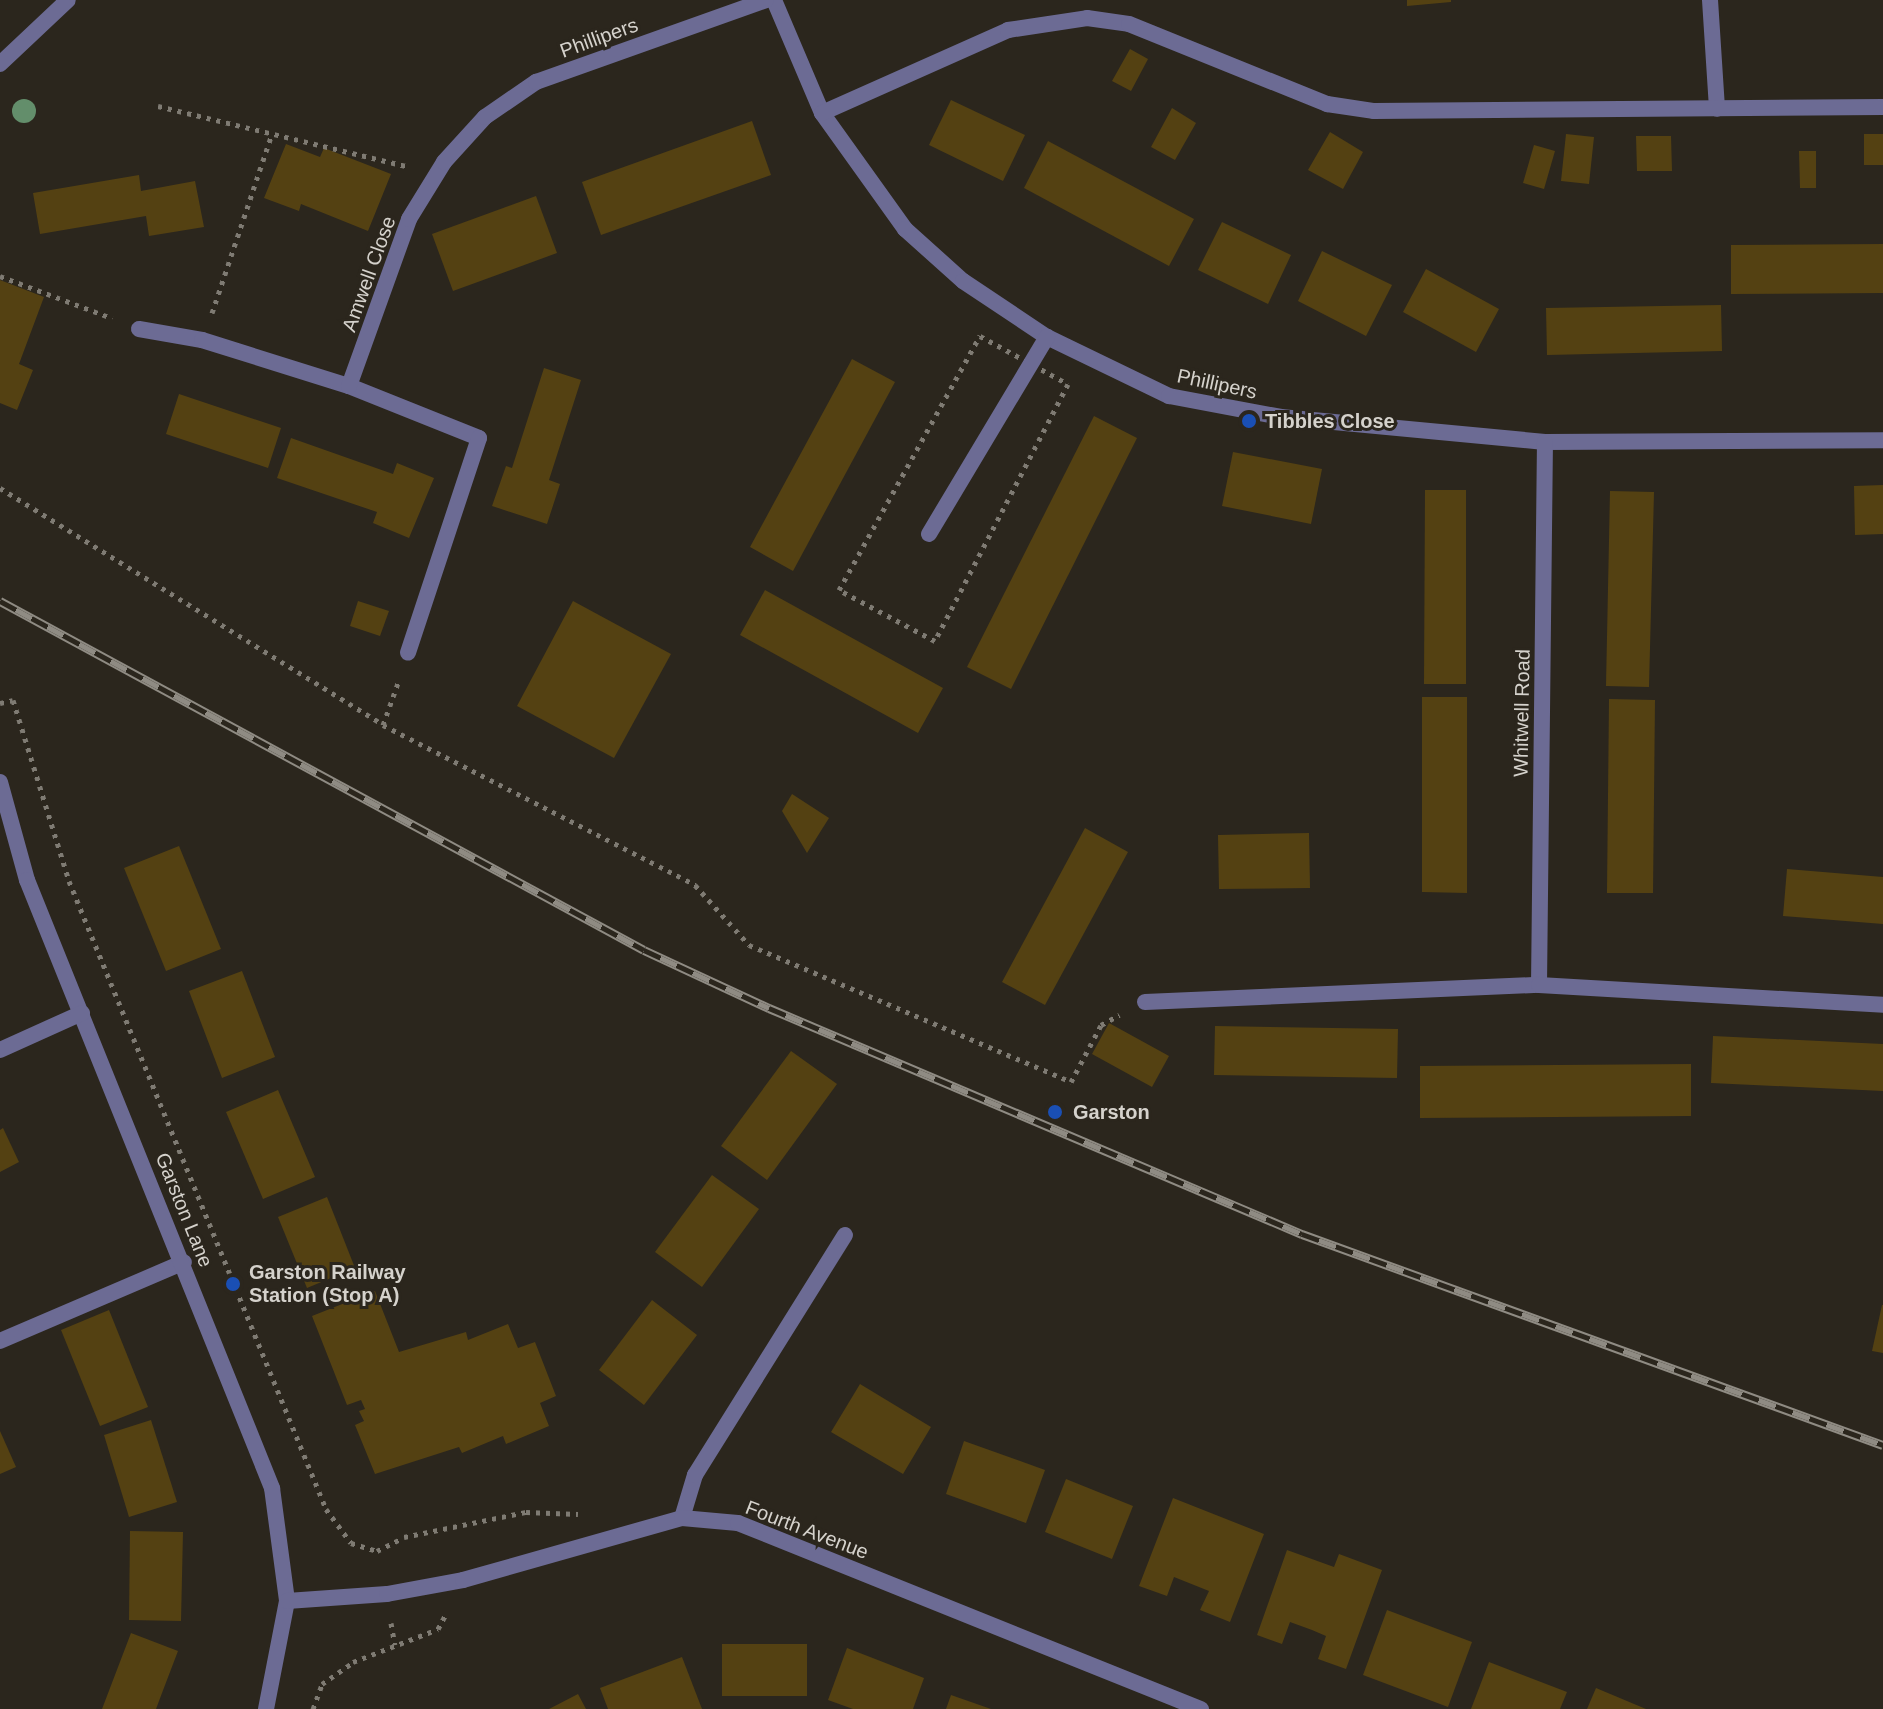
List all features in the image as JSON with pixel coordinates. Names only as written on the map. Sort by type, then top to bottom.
[{"type":"street","points":[[0,64],[68,0]]},
{"type":"street","name":"Phillipers","points":[[536,82],[766,0]]},
{"type":"street","name":"Phillipers","points":[[774,0],[822,113],[905,229],[963,281],[1047,337],[1169,396],[1281,417],[1545,442],[1883,440]]},
{"type":"street","points":[[1710,0],[1717,109]]},
{"type":"street","points":[[822,113],[1008,30],[1087,18],[1129,24],[1327,104],[1374,111],[1883,107]]},
{"type":"street","name":"Amwell Close","points":[[349,386],[409,219],[437,173],[485,117],[536,82]]},
{"type":"street","points":[[139,329],[202,340],[349,386],[479,438],[408,653]]},
{"type":"street","points":[[929,534],[1047,337]]},
{"type":"street","name":"Whitwell Road","points":[[1539,985],[1545,442]]},
{"type":"street","name":"Garston Lane","points":[[0,782],[27,880],[184,1262],[272,1488],[287,1601],[266,1709]]},
{"type":"street","points":[[1145,1002],[1539,985],[1883,1005]]},
{"type":"street","points":[[0,1050],[82,1013]]},
{"type":"street","points":[[682,1518],[695,1475],[845,1235]]},
{"type":"street","points":[[0,1341],[184,1262]]},
{"type":"street","name":"Fourth Avenue","points":[[287,1601],[387,1594],[463,1580],[682,1518],[738,1523],[1201,1709]]},
{"type":"path","points":[[158,106],[437,173]]},
{"type":"path","points":[[202,340],[272,134]]},
{"type":"path","points":[[0,276],[139,329]]},
{"type":"path","points":[[0,488],[383,725],[695,885],[749,945],[1071,1082],[1101,1025],[1145,1002]]},
{"type":"path","points":[[383,725],[408,653]]},
{"type":"path","points":[[0,703],[13,700],[69,881],[326,1509],[351,1543],[377,1551],[404,1537],[526,1512],[577,1512]]},
{"type":"path","points":[[313,1709],[322,1684],[353,1662],[438,1629]]},
{"type":"building","points":[[1407,0],[1451,0],[1451,2],[1407,6]]},
{"type":"building","points":[[1130,49],[1148,59],[1131,91],[1112,81]]},
{"type":"building","points":[[951,100],[1025,135],[1003,181],[929,145]]},
{"type":"building","points":[[1172,108],[1196,123],[1175,160],[1151,147]]},
{"type":"building","points":[[752,121],[771,175],[601,235],[582,182]]},
{"type":"building","points":[[1330,132],[1363,152],[1343,189],[1308,170]]},
{"type":"building","points":[[1566,134],[1594,137],[1589,184],[1561,181]]},
{"type":"building","points":[[1864,134],[1883,134],[1883,165],[1864,165]]},
{"type":"building","points":[[1636,136],[1671,136],[1672,171],[1637,171]]},
{"type":"building","points":[[1048,141],[1194,219],[1169,266],[1024,188]]},
{"type":"building","points":[[286,144],[320,157],[324,148],[391,174],[368,231],[301,204],[299,211],[264,198]]},
{"type":"building","points":[[1534,145],[1555,151],[1544,189],[1523,183]]},
{"type":"building","points":[[1799,151],[1816,151],[1816,188],[1800,188]]},
{"type":"building","points":[[139,175],[141,191],[195,181],[204,227],[149,236],[146,216],[40,234],[33,193]]},
{"type":"building","points":[[536,196],[557,253],[453,291],[432,234]]},
{"type":"building","points":[[1222,222],[1291,255],[1268,304],[1198,270]]},
{"type":"building","points":[[1883,244],[1883,293],[1731,294],[1731,245]]},
{"type":"building","points":[[1322,251],[1392,285],[1366,336],[1298,301]]},
{"type":"building","points":[[1426,269],[1499,309],[1476,352],[1403,312]]},
{"type":"building","points":[[0,280],[44,297],[19,364],[33,370],[17,410],[0,403]]},
{"type":"building","points":[[1721,305],[1722,351],[1547,355],[1546,308]]},
{"type":"building","points":[[852,359],[895,382],[793,571],[750,547]]},
{"type":"building","points":[[544,368],[581,380],[549,480],[560,484],[547,524],[492,506],[506,466],[512,468]]},
{"type":"building","points":[[179,394],[281,428],[268,468],[166,434]]},
{"type":"building","points":[[1094,416],[1137,438],[1011,689],[967,667]]},
{"type":"building","points":[[291,438],[393,474],[397,463],[434,478],[409,538],[373,523],[377,512],[277,478]]},
{"type":"building","points":[[1233,452],[1322,469],[1311,524],[1222,506]]},
{"type":"building","points":[[1883,485],[1883,534],[1855,535],[1854,486]]},
{"type":"building","points":[[1425,490],[1466,490],[1466,684],[1424,684]]},
{"type":"building","points":[[1610,491],[1654,492],[1649,687],[1606,686]]},
{"type":"building","points":[[765,590],[943,688],[918,733],[740,635]]},
{"type":"building","points":[[358,601],[389,611],[380,636],[350,626]]},
{"type":"building","points":[[573,601],[671,654],[614,758],[517,706]]},
{"type":"building","points":[[1422,697],[1467,697],[1467,893],[1422,892]]},
{"type":"building","points":[[1609,699],[1655,700],[1653,893],[1607,893]]},
{"type":"building","points":[[792,794],[829,818],[807,853],[782,811]]},
{"type":"building","points":[[1085,828],[1128,852],[1045,1005],[1002,982]]},
{"type":"building","points":[[1309,833],[1310,888],[1219,889],[1218,835]]},
{"type":"building","points":[[179,846],[221,949],[166,971],[124,868]]},
{"type":"building","points":[[1787,869],[1883,877],[1883,924],[1783,916]]},
{"type":"building","points":[[242,971],[275,1057],[222,1078],[189,991]]},
{"type":"building","points":[[1109,1023],[1169,1056],[1152,1087],[1092,1054]]},
{"type":"building","points":[[1215,1026],[1398,1029],[1397,1078],[1214,1075]]},
{"type":"building","points":[[1713,1036],[1883,1044],[1883,1091],[1711,1083]]},
{"type":"building","points":[[791,1051],[837,1084],[767,1180],[721,1146]]},
{"type":"building","points":[[1691,1064],[1691,1116],[1420,1118],[1420,1066]]},
{"type":"building","points":[[278,1090],[315,1177],[263,1199],[226,1112]]},
{"type":"building","points":[[3,1128],[19,1162],[0,1172],[0,1130]]},
{"type":"building","points":[[712,1175],[759,1209],[702,1287],[655,1252]]},
{"type":"building","points":[[327,1197],[355,1268],[307,1288],[278,1217]]},
{"type":"building","points":[[375,1291],[399,1352],[466,1332],[468,1340],[508,1324],[518,1348],[535,1342],[556,1396],[540,1403],[549,1426],[506,1444],[503,1436],[462,1453],[459,1447],[375,1474],[355,1425],[364,1421],[359,1411],[365,1409],[361,1400],[347,1405],[312,1316]]},
{"type":"building","points":[[652,1300],[697,1335],[644,1405],[599,1370]]},
{"type":"building","points":[[1883,1305],[1883,1353],[1872,1351]]},
{"type":"building","points":[[109,1310],[148,1407],[100,1426],[61,1330]]},
{"type":"building","points":[[860,1384],[931,1427],[903,1474],[831,1432]]},
{"type":"building","points":[[151,1420],[177,1502],[129,1517],[104,1435]]},
{"type":"building","points":[[0,1431],[16,1467],[0,1474]]},
{"type":"building","points":[[964,1441],[1045,1470],[1026,1523],[946,1494]]},
{"type":"building","points":[[1066,1479],[1133,1506],[1112,1559],[1045,1532]]},
{"type":"building","points":[[1173,1498],[1264,1534],[1230,1622],[1200,1610],[1209,1591],[1174,1577],[1167,1596],[1139,1586]]},
{"type":"building","points":[[130,1531],[183,1532],[181,1621],[129,1620]]},
{"type":"building","points":[[1287,1550],[1334,1567],[1339,1554],[1382,1570],[1346,1669],[1318,1659],[1326,1636],[1312,1630],[1290,1622],[1282,1644],[1257,1635]]},
{"type":"building","points":[[1387,1610],[1472,1642],[1448,1707],[1363,1675]]},
{"type":"building","points":[[131,1633],[178,1651],[156,1709],[102,1709]]},
{"type":"building","points":[[722,1644],[807,1644],[807,1696],[722,1696]]},
{"type":"building","points":[[847,1648],[924,1678],[913,1709],[853,1709],[828,1700]]},
{"type":"building","points":[[682,1657],[702,1709],[608,1709],[600,1688]]},
{"type":"building","points":[[1489,1662],[1567,1692],[1560,1709],[1471,1709]]},
{"type":"building","points":[[1596,1688],[1646,1709],[1587,1709]]},
{"type":"building","points":[[578,1694],[586,1709],[549,1709]]},
{"type":"building","points":[[951,1695],[991,1709],[946,1709]]},
{"type":"railway","points":[[0,601],[644,950],[769,1008],[1302,1234],[1883,1445]]},
{"type":"place","name":"Tibbles Close","points":[[1249,421]]},
{"type":"place","name":"Garston","points":[[1055,1112]]},
{"type":"place","name":"Garston Railway Station (Stop A)","points":[[233,1284]]}]
